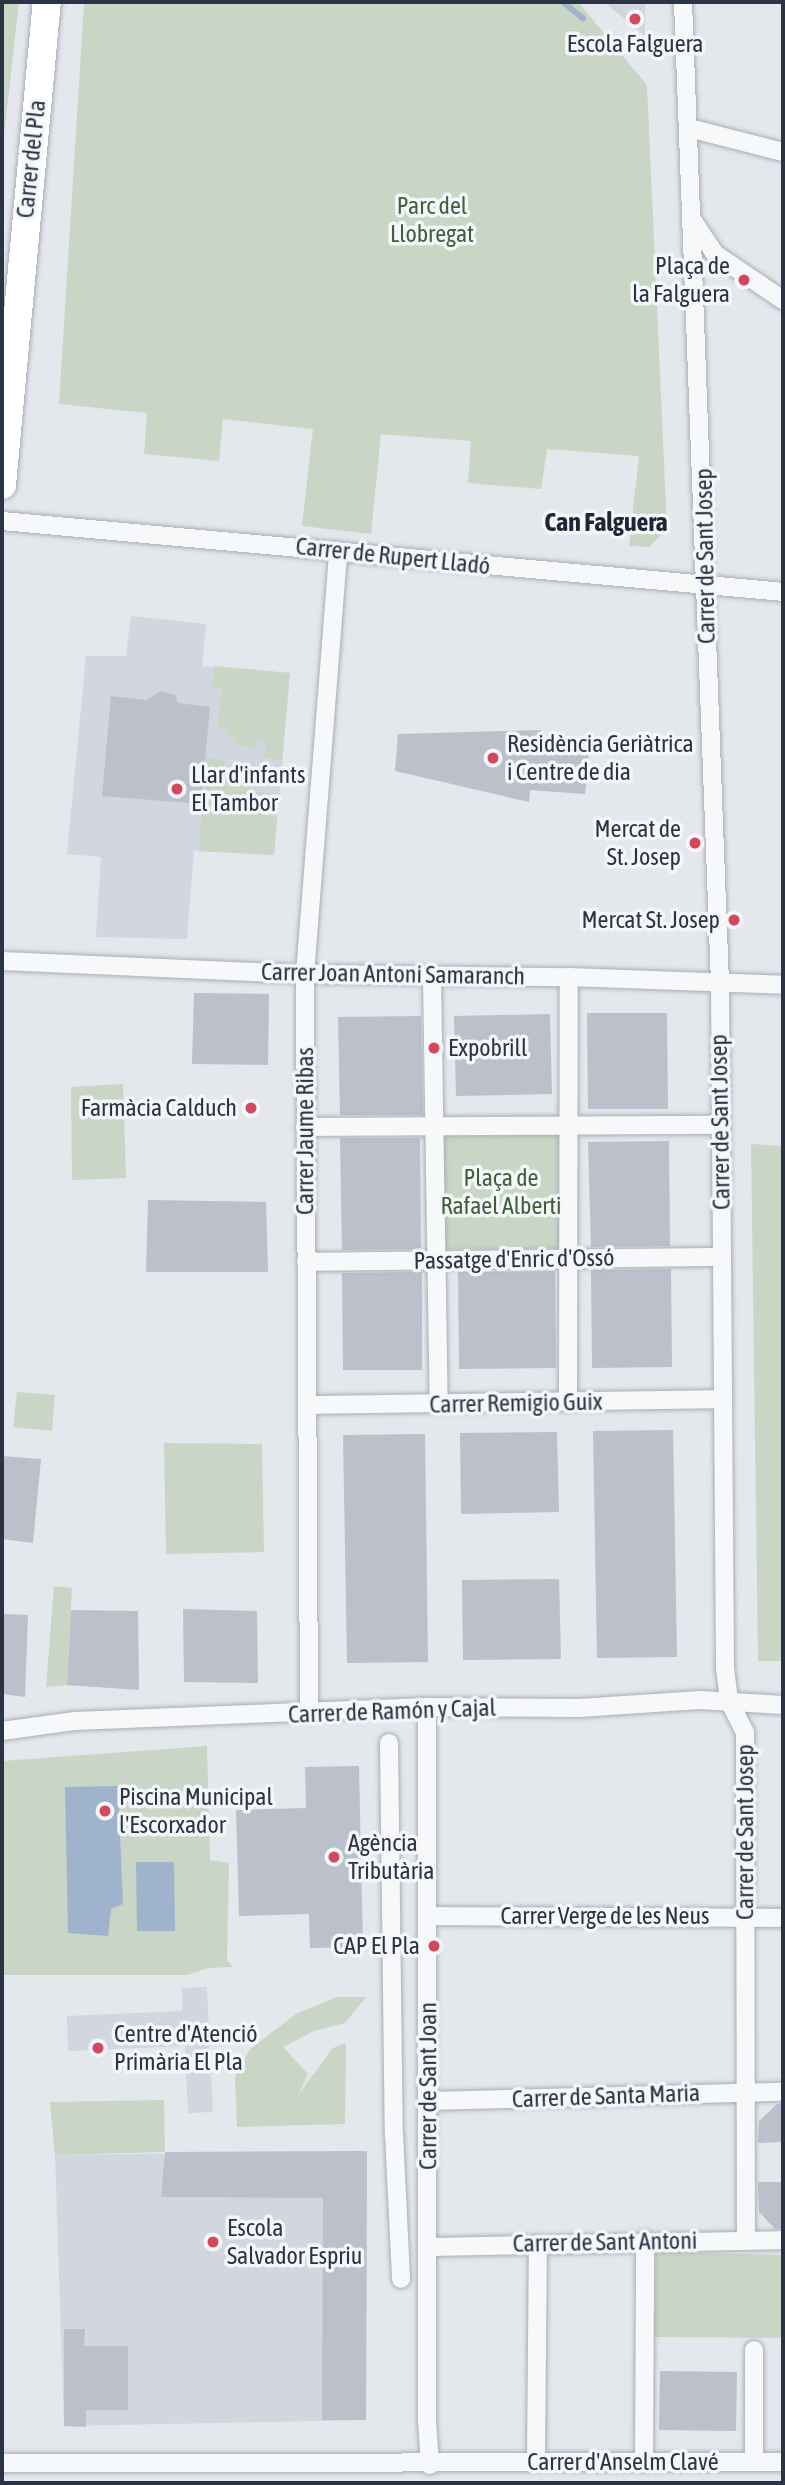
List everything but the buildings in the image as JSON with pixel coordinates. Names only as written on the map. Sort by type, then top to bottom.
[{"type":"main road","name":"Carrer del Pla","points":[[2,485],[47,2]]},
{"type":"street","name":"Carrer de Sant Josep","points":[[683,2],[705,509],[704,585],[720,984],[718,1125],[729,1701],[745,1732],[746,2240]]},
{"type":"street","points":[[689,128],[783,152]]},
{"type":"street","points":[[691,218],[715,254],[783,300]]},
{"type":"street","name":"Carrer de Rupert Lladó","points":[[2,521],[783,592]]},
{"type":"street","name":"Carrer Jaume Ribas","points":[[309,1713],[305,974],[338,551]]},
{"type":"street","name":"Carrer Joan Antoni Samaranch","points":[[2,961],[305,974],[569,977],[783,985]]},
{"type":"street","points":[[432,976],[439,1404]]},
{"type":"street","points":[[568,1402],[569,977]]},
{"type":"street","points":[[305,1127],[718,1125]]},
{"type":"street","name":"Passatge d'Enric d'Ossó","points":[[306,1262],[722,1257]]},
{"type":"street","name":"Carrer Remigio Guix","points":[[308,1405],[723,1399]]},
{"type":"street","name":"Carrer de Ramón y Cajal","points":[[2,1731],[75,1721],[427,1707],[579,1708],[729,1701],[783,1705]]},
{"type":"street","name":"Carrer de Sant Joan","points":[[427,1707],[427,2247],[430,2465]]},
{"type":"street","name":"Carrer de Sant Joan","points":[[389,1742],[401,2279]]},
{"type":"street","name":"Carrer Verge de les Neus","points":[[428,1916],[783,1917]]},
{"type":"street","name":"Carrer de Santa Maria","points":[[429,2101],[783,2092]]},
{"type":"street","points":[[644,2463],[645,2240]]},
{"type":"street","name":"Carrer de Sant Antoni","points":[[427,2247],[645,2240],[783,2240]]},
{"type":"street","points":[[536,2461],[538,2244]]},
{"type":"street","points":[[754,2350],[754,2462]]},
{"type":"street","name":"Carrer d'Anselm Clavé","points":[[2,2463],[430,2465],[536,2461],[783,2462]]},
{"type":"shaded area","name":"Escola Falguera","points":[[604,2],[645,2],[645,36]]},
{"type":"shaded area","name":"Llar d'infants El Tambor","points":[[131,616],[206,624],[202,666],[290,673],[274,855],[194,851],[187,939],[96,937],[101,857],[67,854],[86,656],[126,656]]},
{"type":"shaded area","name":"Centre d'Atenció Primària El Pla","points":[[207,1987],[213,2112],[188,2113],[185,2046],[68,2051],[67,2016],[182,2011],[182,1988]]},
{"type":"shaded area","name":"Escola Salvador Espriu","points":[[367,2151],[366,2420],[64,2426],[55,2155]]},
{"type":"green space","points":[[2,2],[19,2],[2,154]]},
{"type":"green space","name":"Parc del Llobregat","points":[[84,2],[578,2],[647,85],[667,529],[649,547],[629,546],[639,456],[547,449],[541,489],[468,483],[471,441],[381,434],[371,534],[302,526],[313,429],[223,419],[219,461],[144,454],[147,413],[59,404]]},
{"type":"green space","points":[[215,666],[290,673],[282,760],[264,758],[266,740],[256,739],[255,748],[236,745],[236,738],[227,736],[228,728],[218,727],[222,688],[212,687]]},
{"type":"green space","points":[[206,757],[225,760],[224,772],[233,774],[232,781],[251,784],[251,791],[270,793],[267,816],[277,818],[274,855],[199,851]]},
{"type":"green space","points":[[123,1084],[126,1178],[72,1180],[71,1087]]},
{"type":"green space","name":"Plaça de Rafael Alberti","points":[[559,1135],[560,1248],[443,1249],[443,1136]]},
{"type":"green space","points":[[751,1144],[783,1146],[783,1661],[758,1661]]},
{"type":"green space","points":[[17,1392],[55,1395],[52,1431],[13,1427]]},
{"type":"green space","points":[[164,1443],[262,1444],[264,1552],[166,1554]]},
{"type":"green space","points":[[54,1586],[72,1588],[67,1685],[46,1687]]},
{"type":"green space","name":"Piscina Municipal l'Escorxador","points":[[207,1746],[210,1860],[229,1863],[227,1961],[233,1967],[208,1968],[188,1975],[2,1975],[2,1761]]},
{"type":"green space","points":[[337,1997],[366,1997],[345,2023],[314,2031],[283,2047],[308,2074],[298,2095],[333,2048],[346,2043],[345,2124],[237,2127],[235,2076],[250,2049],[296,2014]]},
{"type":"green space","points":[[164,2100],[165,2152],[55,2155],[50,2102]]},
{"type":"green space","points":[[656,2252],[783,2255],[783,2338],[654,2337]]},
{"type":"water","points":[[118,1786],[123,1904],[111,1909],[108,1936],[68,1933],[65,1787]]},
{"type":"water","points":[[136,1862],[174,1862],[175,1931],[137,1931]]},
{"type":"waterway","points":[[563,2],[583,18]]},
{"type":"place","name":"Escola Falguera","points":[[635,19]]},
{"type":"place","name":"Plaça de la Falguera","points":[[744,280]]},
{"type":"place","name":"Residència Geriàtrica i Centre de dia","points":[[493,758]]},
{"type":"place","name":"Llar d'infants El Tambor","points":[[177,789]]},
{"type":"place","name":"Mercat de St. Josep","points":[[695,843]]},
{"type":"place","name":"Mercat St. Josep","points":[[734,920]]},
{"type":"place","name":"Expobrill","points":[[434,1048]]},
{"type":"place","name":"Farmàcia Calduch","points":[[251,1108]]},
{"type":"place","name":"Piscina Municipal l'Escorxador","points":[[105,1811]]},
{"type":"place","name":"Agència Tributària","points":[[334,1857]]},
{"type":"place","name":"CAP El Pla","points":[[434,1946]]},
{"type":"place","name":"Centre d'Atenció Primària El Pla","points":[[98,2048]]},
{"type":"place","name":"Escola Salvador Espriu","points":[[213,2242]]},
{"type":"district","name":"Can Falguera","points":[[606,523]]}]
